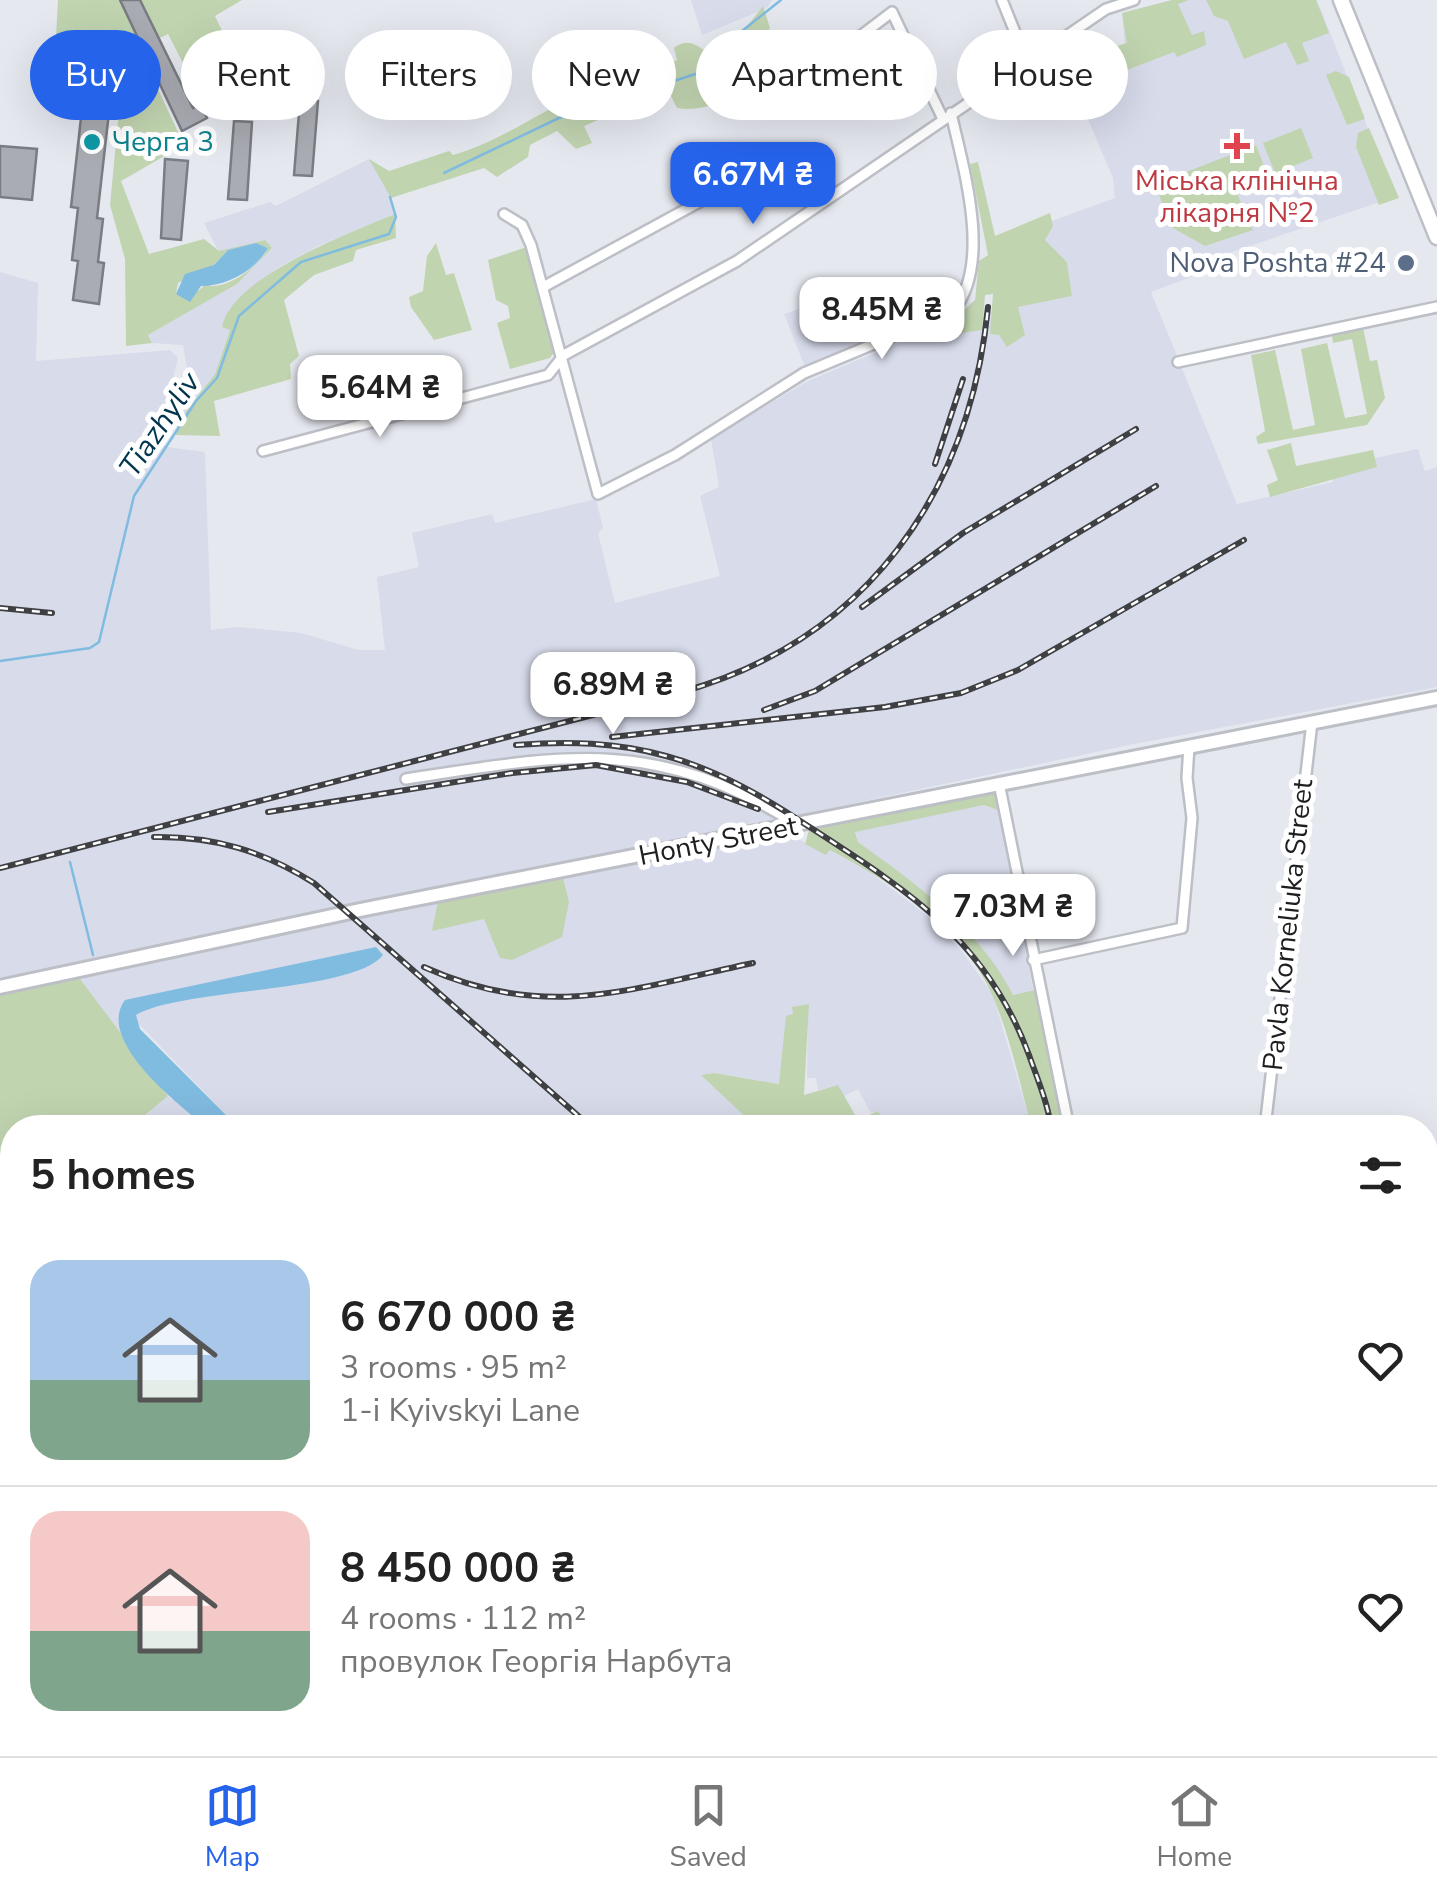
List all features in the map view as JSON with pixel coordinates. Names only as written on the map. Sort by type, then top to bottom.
[{"type":"main road","points":[[1341,0],[1437,237]]},
{"type":"street","points":[[1002,0],[1014,30]]},
{"type":"street","points":[[1075,30],[1106,9],[1130,0]]},
{"type":"street","points":[[868,30],[892,12],[902,30]]},
{"type":"street","points":[[504,214],[522,224],[545,286],[598,494],[675,455],[804,372],[953,311],[966,289],[972,237],[970,202],[947,116],[937,97]]},
{"type":"street","points":[[548,375],[564,355],[737,261],[957,109]]},
{"type":"street","points":[[545,286],[703,200],[749,167]]},
{"type":"street","points":[[1178,362],[1437,308]]},
{"type":"street","points":[[264,450],[548,375],[570,379]]},
{"type":"street","name":"Honty Street","points":[[0,987],[360,910],[1437,698]]},
{"type":"street","name":"Pavla Korneliuka Street","points":[[1267,1115],[1312,722]]},
{"type":"street","points":[[1033,960],[1182,928],[1192,818],[1187,778],[1189,746]]},
{"type":"street","points":[[406,779],[580,756],[638,760],[666,764],[736,792],[798,826]]},
{"type":"street","points":[[999,783],[1066,1115]]},
{"type":"shaded area","points":[[691,0],[772,0],[767,8],[714,30],[700,30]]},
{"type":"shaded area","points":[[1172,0],[1317,0],[1395,197],[1205,261],[1207,271],[1151,292],[1237,504],[1333,482],[1332,467],[1418,449],[1425,471],[1437,467],[1437,687],[1134,744],[821,810],[774,825],[365,901],[0,978],[0,272],[38,283],[36,361],[170,350],[178,358],[158,441],[167,447],[205,452],[211,630],[238,627],[301,633],[358,650],[385,650],[377,577],[419,567],[412,533],[492,514],[495,523],[596,499],[603,528],[598,533],[615,603],[720,576],[700,496],[719,487],[711,438],[806,382],[954,319],[1072,296],[1067,262],[1045,240],[1052,221],[1115,198],[1113,178],[1088,120],[1128,120],[1128,30],[1123,30],[1122,13]]},
{"type":"shaded area","points":[[369,159],[388,186],[395,214],[277,268],[228,310],[230,329],[215,374],[176,425],[173,423],[187,368],[183,345],[152,343],[148,335],[237,284],[272,248],[264,240],[219,252],[204,223],[270,202],[276,206]]},
{"type":"shaded area","points":[[878,281],[890,331],[805,367],[784,314]]},
{"type":"shaded area","points":[[984,805],[1001,811],[1033,990],[1013,995],[986,954],[946,910],[858,842],[855,831]]},
{"type":"shaded area","points":[[782,829],[826,855],[830,849],[864,868],[924,913],[961,950],[993,995],[1028,1115],[880,1115],[878,1111],[871,1113],[858,1089],[844,1096],[838,1086],[818,1090],[816,1078],[807,1078],[808,1004],[793,1014],[780,1084],[714,1073],[702,1075],[744,1115],[226,1115],[134,1019],[120,1035],[107,1018],[23,1115],[11,1115],[0,999],[106,1015],[74,971]]},
{"type":"shaded area","points":[[168,1096],[191,1115],[146,1115]]},
{"type":"green space","points":[[58,0],[242,0],[215,16],[222,30],[181,30],[181,59],[168,34],[161,37],[161,30],[56,30]]},
{"type":"green space","points":[[1172,0],[1189,0],[1178,4],[1192,35],[1204,31],[1206,45],[1128,70],[1128,30],[1122,13]]},
{"type":"green space","points":[[1206,0],[1316,0],[1329,33],[1302,43],[1309,61],[1297,65],[1286,42],[1244,59],[1228,21],[1214,16]]},
{"type":"green space","points":[[763,6],[769,30],[744,30]]},
{"type":"green space","points":[[696,45],[696,108],[677,108],[676,47]]},
{"type":"green space","points":[[1336,71],[1349,77],[1365,119],[1347,125],[1326,75]]},
{"type":"green space","points":[[161,95],[184,145],[121,181],[149,254],[204,239],[219,251],[265,240],[272,248],[237,284],[148,335],[152,343],[126,346],[125,259],[110,205],[118,120],[161,120]],"holes":[[[256,243],[268,248],[232,281],[176,294],[178,283],[214,265],[228,250]]]},
{"type":"green space","points":[[532,119],[598,120],[584,126],[592,143],[576,149],[557,131],[530,145],[528,157],[497,177],[484,168],[391,198],[369,159],[389,171],[449,151],[453,155]]},
{"type":"green space","points":[[1301,128],[1313,158],[1275,173],[1263,143]]},
{"type":"green space","points":[[1369,128],[1399,198],[1379,205],[1356,147],[1358,133]]},
{"type":"green space","points":[[1256,145],[1268,176],[1235,189],[1253,230],[1205,246],[1171,227],[1155,184]]},
{"type":"green space","points":[[978,162],[995,236],[1050,213],[1053,226],[1045,240],[1067,262],[1072,296],[1018,307],[1025,335],[1007,347],[999,335],[990,334],[993,294],[985,295],[982,330],[962,333],[954,319],[975,300],[979,261],[988,255],[970,164]]},
{"type":"green space","points":[[395,214],[396,238],[356,250],[353,261],[314,275],[284,300],[299,356],[290,364],[291,379],[214,401],[220,436],[176,435],[178,422],[215,374],[230,330],[222,327],[230,309],[247,291],[296,258]]},
{"type":"green space","points":[[436,243],[446,275],[454,273],[472,330],[434,340],[411,307],[409,297],[423,291],[427,256]]},
{"type":"green space","points":[[527,247],[558,346],[550,358],[510,369],[497,323],[510,318],[508,306],[496,300],[488,260]]},
{"type":"green space","points":[[1363,328],[1370,361],[1377,360],[1385,398],[1367,425],[1258,444],[1256,437],[1265,431],[1251,355],[1275,350],[1293,430],[1315,425],[1301,349],[1327,343],[1345,418],[1367,414],[1352,339],[1333,343],[1332,335]]},
{"type":"green space","points":[[425,356],[436,397],[410,403],[408,399],[380,410],[375,393],[401,385],[397,368]]},
{"type":"green space","points":[[1291,443],[1296,466],[1373,450],[1377,467],[1270,497],[1267,485],[1278,480],[1267,450]]},
{"type":"green space","points":[[996,791],[1001,811],[984,805],[855,832],[858,842],[924,891],[965,929],[1013,995],[1039,989],[1066,1115],[1023,1115],[1028,1114],[1004,1025],[981,973],[965,951],[901,893],[830,850],[826,855],[805,844],[809,830]]},
{"type":"green space","points":[[563,878],[569,902],[562,937],[512,960],[500,958],[484,919],[432,931],[438,901]]},
{"type":"green space","points":[[74,971],[168,1096],[145,1115],[0,1115],[0,987]]},
{"type":"green space","points":[[809,1004],[804,1095],[838,1085],[855,1115],[743,1115],[701,1075],[714,1073],[779,1084],[786,1016],[793,1014],[792,1007]]},
{"type":"water","points":[[256,243],[268,248],[247,271],[201,286],[190,302],[176,294],[185,274],[214,265],[228,250]]},
{"type":"water","points":[[376,947],[383,955],[366,967],[338,977],[190,1000],[136,1015],[140,1029],[226,1115],[192,1115],[144,1070],[121,1033],[119,1016],[125,1000]]},
{"type":"building","points":[[120,0],[140,0],[155,30],[134,30]]},
{"type":"building","points":[[161,43],[181,84],[181,120],[203,120],[182,131],[161,87]]},
{"type":"building","points":[[81,120],[108,120],[97,218],[103,219],[98,262],[104,263],[99,304],[73,300],[78,261],[72,260],[78,208],[71,207]]},
{"type":"building","points":[[298,120],[316,120],[312,176],[294,175]]},
{"type":"building","points":[[234,121],[252,122],[247,200],[228,199]]},
{"type":"building","points":[[0,146],[37,149],[32,200],[0,197]]},
{"type":"building","points":[[165,159],[188,161],[181,240],[161,238]]},
{"type":"waterway","name":"Tiazhyliv","points":[[444,173],[559,118],[711,69],[742,31],[781,0]]},
{"type":"waterway","name":"Tiazhyliv","points":[[0,661],[90,648],[99,642],[134,496],[196,401],[217,378],[239,316],[301,262],[389,234],[396,217],[390,197]]},
{"type":"waterway","points":[[70,862],[93,955]]},
{"type":"railway","points":[[0,868],[682,692],[747,668],[805,636],[855,596],[897,550],[932,497],[958,438],[977,375],[988,307]]},
{"type":"railway","points":[[935,464],[963,379]]},
{"type":"railway","points":[[862,607],[963,533],[1136,429]]},
{"type":"railway","points":[[764,710],[815,691],[1156,486]]},
{"type":"railway","points":[[612,737],[885,707],[961,693],[1018,670],[1244,540]]},
{"type":"railway","points":[[0,608],[52,613]]},
{"type":"railway","points":[[516,745],[610,745],[685,762],[757,795],[878,872],[940,921],[990,979],[1029,1055],[1048,1115]]},
{"type":"railway","points":[[268,812],[512,773],[596,765],[687,782],[758,809]]},
{"type":"railway","points":[[154,837],[197,839],[237,848],[276,862],[314,883],[577,1115]]},
{"type":"railway","points":[[424,967],[468,984],[549,997],[627,990],[753,963]]},
{"type":"place","name":"Черга 3","points":[[92,142]]},
{"type":"place","name":"Міська клінічна лікарня №2","points":[[1237,146]]},
{"type":"place","name":"Nova Poshta #24","points":[[1406,263]]}]
